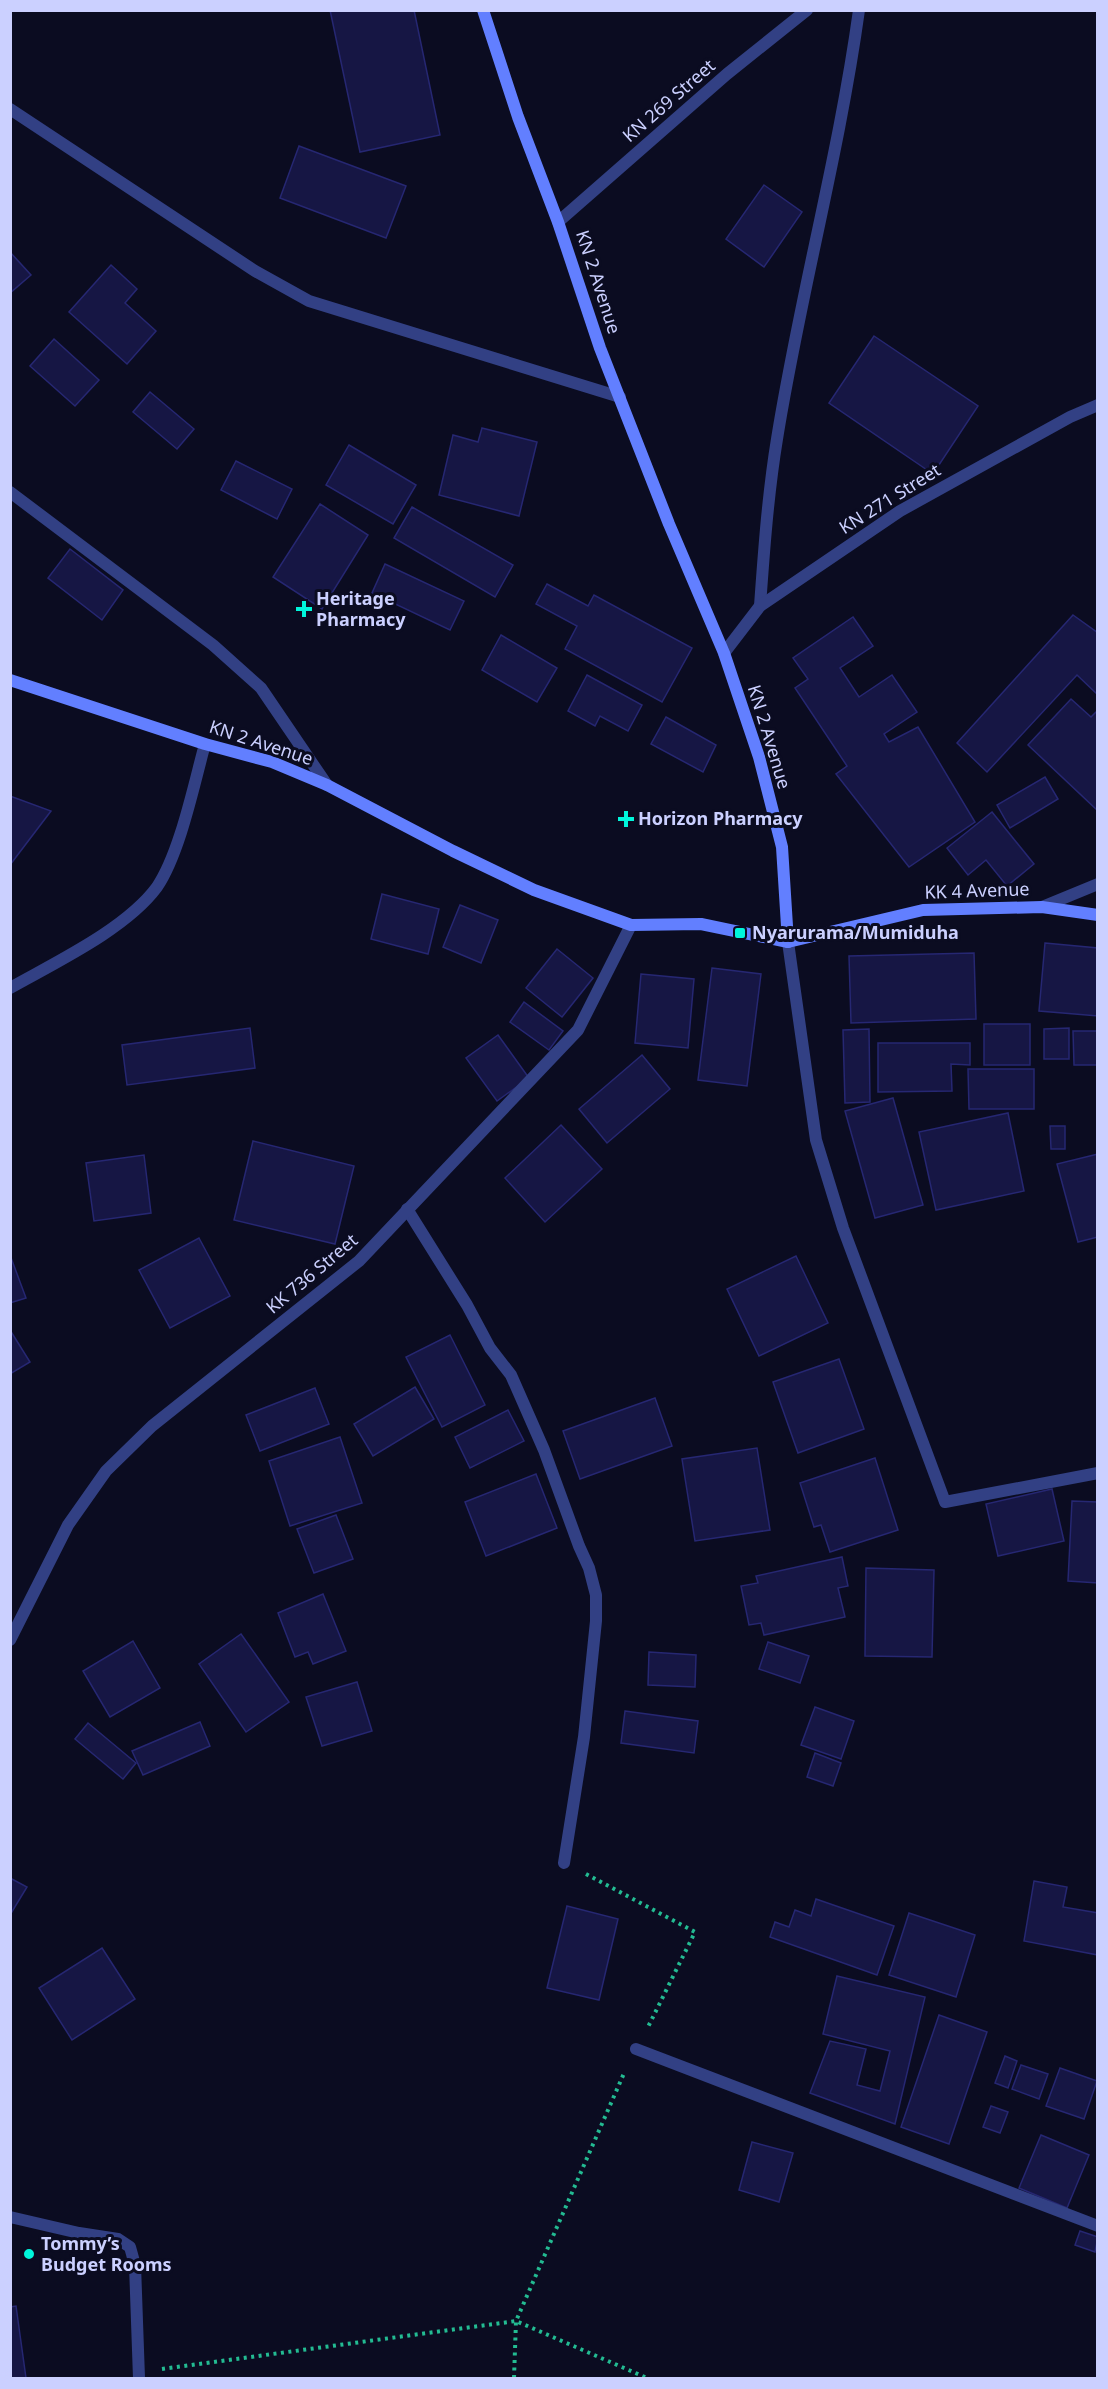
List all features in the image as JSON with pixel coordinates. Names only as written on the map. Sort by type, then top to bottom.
[{"type":"main road","name":"KN 2 Avenue","points":[[10,680],[205,744],[272,762],[327,785],[453,851],[534,890],[631,925],[701,924],[788,942],[782,847],[759,757],[724,653],[669,524],[600,348],[558,222],[518,117],[483,10]]},
{"type":"main road","name":"KK 4 Avenue","points":[[788,942],[923,910],[1042,907],[1098,915]]},
{"type":"street","name":"KN 269 Street","points":[[558,222],[728,74],[807,10]]},
{"type":"street","points":[[760,606],[768,506],[777,437],[850,72],[859,10]]},
{"type":"street","points":[[10,109],[255,271],[309,301],[620,398]]},
{"type":"street","name":"KN 271 Street","points":[[724,653],[760,606],[900,511],[1070,417],[1098,405]]},
{"type":"street","points":[[10,492],[213,645],[261,688],[327,785]]},
{"type":"street","points":[[10,988],[119,925],[157,887],[176,848],[205,744]]},
{"type":"street","points":[[1042,907],[1098,884]]},
{"type":"street","name":"KK 736 Street","points":[[10,1641],[68,1525],[106,1471],[152,1426],[359,1261],[578,1030],[631,925]]},
{"type":"street","points":[[788,942],[816,1140],[843,1228],[945,1502],[1098,1473]]},
{"type":"street","points":[[407,1209],[467,1305],[490,1348],[511,1375],[544,1450],[579,1546],[590,1568],[596,1595],[596,1622],[584,1737],[564,1863]]},
{"type":"street","points":[[636,2049],[1098,2226]]},
{"type":"street","points":[[10,2217],[118,2240],[130,2247],[135,2265],[139,2375]]},
{"type":"path","points":[[514,2379],[516,2321],[618,2086],[695,1932],[564,1863]]},
{"type":"path","points":[[139,2375],[516,2321],[647,2379]]},
{"type":"building","points":[[330,10],[414,10],[440,135],[360,152]]},
{"type":"building","points":[[299,146],[406,186],[386,238],[280,198]]},
{"type":"building","points":[[764,185],[802,212],[764,267],[726,239]]},
{"type":"building","points":[[10,252],[31,275],[10,293]]},
{"type":"building","points":[[111,265],[137,289],[125,303],[156,331],[127,364],[69,312]]},
{"type":"building","points":[[874,336],[978,406],[933,474],[829,403]]},
{"type":"building","points":[[54,339],[99,380],[75,406],[30,366]]},
{"type":"building","points":[[150,392],[194,429],[177,449],[133,412]]},
{"type":"building","points":[[482,428],[537,442],[519,516],[439,495],[453,435],[478,442]]},
{"type":"building","points":[[349,445],[416,485],[393,524],[326,485]]},
{"type":"building","points":[[236,461],[292,489],[277,519],[221,490]]},
{"type":"building","points":[[320,504],[368,535],[322,609],[273,577]]},
{"type":"building","points":[[412,507],[513,565],[495,597],[394,538]]},
{"type":"building","points":[[70,549],[123,590],[102,620],[48,578]]},
{"type":"building","points":[[385,564],[464,601],[450,630],[372,593]]},
{"type":"building","points":[[547,584],[588,606],[594,595],[692,648],[662,702],[565,649],[577,626],[536,604]]},
{"type":"building","points":[[1073,615],[1098,633],[1098,695],[1077,675],[987,772],[957,743]]},
{"type":"building","points":[[853,617],[873,646],[840,668],[859,697],[892,675],[917,712],[884,734],[889,742],[918,727],[975,822],[909,867],[836,774],[847,766],[795,688],[808,679],[793,658]]},
{"type":"building","points":[[501,635],[557,668],[537,702],[482,670]]},
{"type":"building","points":[[587,675],[642,705],[628,731],[600,716],[595,726],[568,711]]},
{"type":"building","points":[[1071,699],[1091,717],[1098,710],[1097,810],[1028,745]]},
{"type":"building","points":[[666,717],[716,745],[703,772],[651,744]]},
{"type":"building","points":[[1045,777],[1058,799],[1010,828],[997,805]]},
{"type":"building","points":[[10,796],[51,811],[10,865]]},
{"type":"building","points":[[992,812],[1034,864],[1007,886],[986,860],[968,875],[947,848]]},
{"type":"building","points":[[382,894],[439,909],[428,954],[371,939]]},
{"type":"building","points":[[460,905],[498,920],[481,963],[443,947]]},
{"type":"building","points":[[1045,943],[1098,948],[1098,1016],[1039,1011]]},
{"type":"building","points":[[557,949],[593,978],[562,1017],[526,988]]},
{"type":"building","points":[[974,953],[976,1019],[851,1023],[849,956]]},
{"type":"building","points":[[712,968],[761,974],[747,1086],[698,1080]]},
{"type":"building","points":[[641,974],[694,979],[688,1048],[635,1043]]},
{"type":"building","points":[[524,1002],[563,1031],[549,1050],[510,1022]]},
{"type":"building","points":[[984,1024],[1030,1024],[1030,1065],[984,1065]]},
{"type":"building","points":[[250,1028],[255,1068],[127,1085],[122,1045]]},
{"type":"building","points":[[1069,1028],[1069,1059],[1044,1059],[1044,1029]]},
{"type":"building","points":[[869,1029],[870,1102],[845,1103],[843,1030]]},
{"type":"building","points":[[1073,1031],[1098,1031],[1098,1065],[1074,1065]]},
{"type":"building","points":[[498,1035],[529,1078],[497,1101],[466,1058]]},
{"type":"building","points":[[878,1043],[970,1043],[970,1065],[951,1064],[952,1091],[878,1092]]},
{"type":"building","points":[[642,1055],[670,1089],[607,1143],[579,1109]]},
{"type":"building","points":[[968,1069],[1034,1069],[1034,1109],[969,1109]]},
{"type":"building","points":[[893,1098],[923,1205],[875,1218],[845,1111]]},
{"type":"building","points":[[1008,1113],[1024,1191],[936,1210],[919,1132]]},
{"type":"building","points":[[561,1125],[602,1169],[545,1222],[505,1178]]},
{"type":"building","points":[[1050,1126],[1065,1126],[1065,1149],[1051,1149]]},
{"type":"building","points":[[253,1141],[354,1166],[335,1244],[234,1220]]},
{"type":"building","points":[[1098,1154],[1098,1237],[1078,1242],[1057,1164]]},
{"type":"building","points":[[144,1155],[151,1213],[94,1221],[86,1163]]},
{"type":"building","points":[[199,1238],[230,1296],[170,1328],[139,1270]]},
{"type":"building","points":[[10,1255],[26,1298],[10,1303]]},
{"type":"building","points":[[796,1256],[828,1323],[759,1356],[727,1289]]},
{"type":"building","points":[[10,1330],[30,1362],[10,1374]]},
{"type":"building","points":[[450,1335],[485,1405],[442,1427],[406,1357]]},
{"type":"building","points":[[839,1359],[864,1429],[798,1453],[773,1382]]},
{"type":"building","points":[[415,1387],[434,1419],[373,1456],[354,1424]]},
{"type":"building","points":[[315,1388],[329,1424],[260,1451],[246,1415]]},
{"type":"building","points":[[655,1398],[672,1446],[580,1479],[563,1431]]},
{"type":"building","points":[[508,1410],[524,1441],[470,1468],[455,1437]]},
{"type":"building","points":[[340,1437],[362,1503],[290,1526],[269,1461]]},
{"type":"building","points":[[757,1448],[770,1530],[695,1541],[682,1459]]},
{"type":"building","points":[[875,1458],[898,1530],[830,1552],[821,1525],[814,1527],[800,1483]]},
{"type":"building","points":[[536,1474],[557,1528],[486,1556],[465,1502]]},
{"type":"building","points":[[1052,1489],[1064,1541],[998,1556],[986,1504]]},
{"type":"building","points":[[1072,1501],[1098,1502],[1098,1583],[1068,1581]]},
{"type":"building","points":[[336,1515],[353,1559],[314,1573],[297,1529]]},
{"type":"building","points":[[842,1557],[848,1586],[838,1588],[845,1617],[764,1635],[761,1623],[749,1625],[741,1586],[758,1583],[756,1576]]},
{"type":"building","points":[[866,1568],[934,1570],[932,1657],[865,1656]]},
{"type":"building","points":[[323,1594],[346,1651],[313,1664],[308,1652],[295,1657],[278,1613]]},
{"type":"building","points":[[241,1634],[289,1702],[246,1732],[199,1664]]},
{"type":"building","points":[[133,1641],[160,1688],[110,1717],[83,1671]]},
{"type":"building","points":[[768,1642],[809,1656],[800,1683],[759,1669]]},
{"type":"building","points":[[649,1652],[696,1655],[695,1687],[648,1685]]},
{"type":"building","points":[[357,1682],[372,1731],[322,1746],[306,1697]]},
{"type":"building","points":[[815,1707],[854,1721],[841,1759],[801,1745]]},
{"type":"building","points":[[625,1711],[698,1721],[694,1753],[621,1743]]},
{"type":"building","points":[[200,1722],[210,1746],[143,1775],[132,1751]]},
{"type":"building","points":[[88,1723],[136,1763],[123,1779],[75,1739]]},
{"type":"building","points":[[815,1753],[841,1763],[833,1786],[807,1777]]},
{"type":"building","points":[[10,1878],[27,1887],[10,1915]]},
{"type":"building","points":[[1034,1881],[1067,1887],[1063,1907],[1098,1913],[1098,1955],[1024,1941]]},
{"type":"building","points":[[816,1899],[894,1926],[877,1975],[770,1937],[775,1922],[789,1927],[795,1910],[811,1916]]},
{"type":"building","points":[[567,1906],[618,1919],[599,2000],[547,1988]]},
{"type":"building","points":[[909,1913],[975,1935],[956,1997],[889,1975]]},
{"type":"building","points":[[102,1948],[135,1999],[72,2040],[39,1988]]},
{"type":"building","points":[[837,1976],[925,1997],[895,2124],[810,2093],[830,2041],[866,2049],[857,2085],[880,2091],[890,2051],[823,2034]]},
{"type":"building","points":[[939,2015],[987,2032],[949,2144],[901,2127]]},
{"type":"building","points":[[1005,2056],[1017,2061],[1008,2088],[995,2083]]},
{"type":"building","points":[[1021,2065],[1048,2074],[1039,2099],[1012,2089]]},
{"type":"building","points":[[1060,2068],[1097,2081],[1084,2119],[1046,2106]]},
{"type":"building","points":[[991,2106],[1008,2112],[1000,2133],[983,2127]]},
{"type":"building","points":[[1041,2135],[1089,2155],[1067,2208],[1019,2188]]},
{"type":"building","points":[[752,2142],[793,2153],[779,2202],[739,2190]]},
{"type":"building","points":[[1080,2231],[1098,2237],[1095,2252],[1075,2245]]},
{"type":"building","points":[[16,2306],[26,2378],[10,2378],[10,2307]]},
{"type":"place","name":"Heritage Pharmacy","points":[[304,609]]},
{"type":"place","name":"Horizon Pharmacy","points":[[626,819]]},
{"type":"place","name":"Nyarurama/Mumiduha","points":[[740,933]]},
{"type":"place","name":"Tommy’s Budget Rooms","points":[[29,2254]]}]
